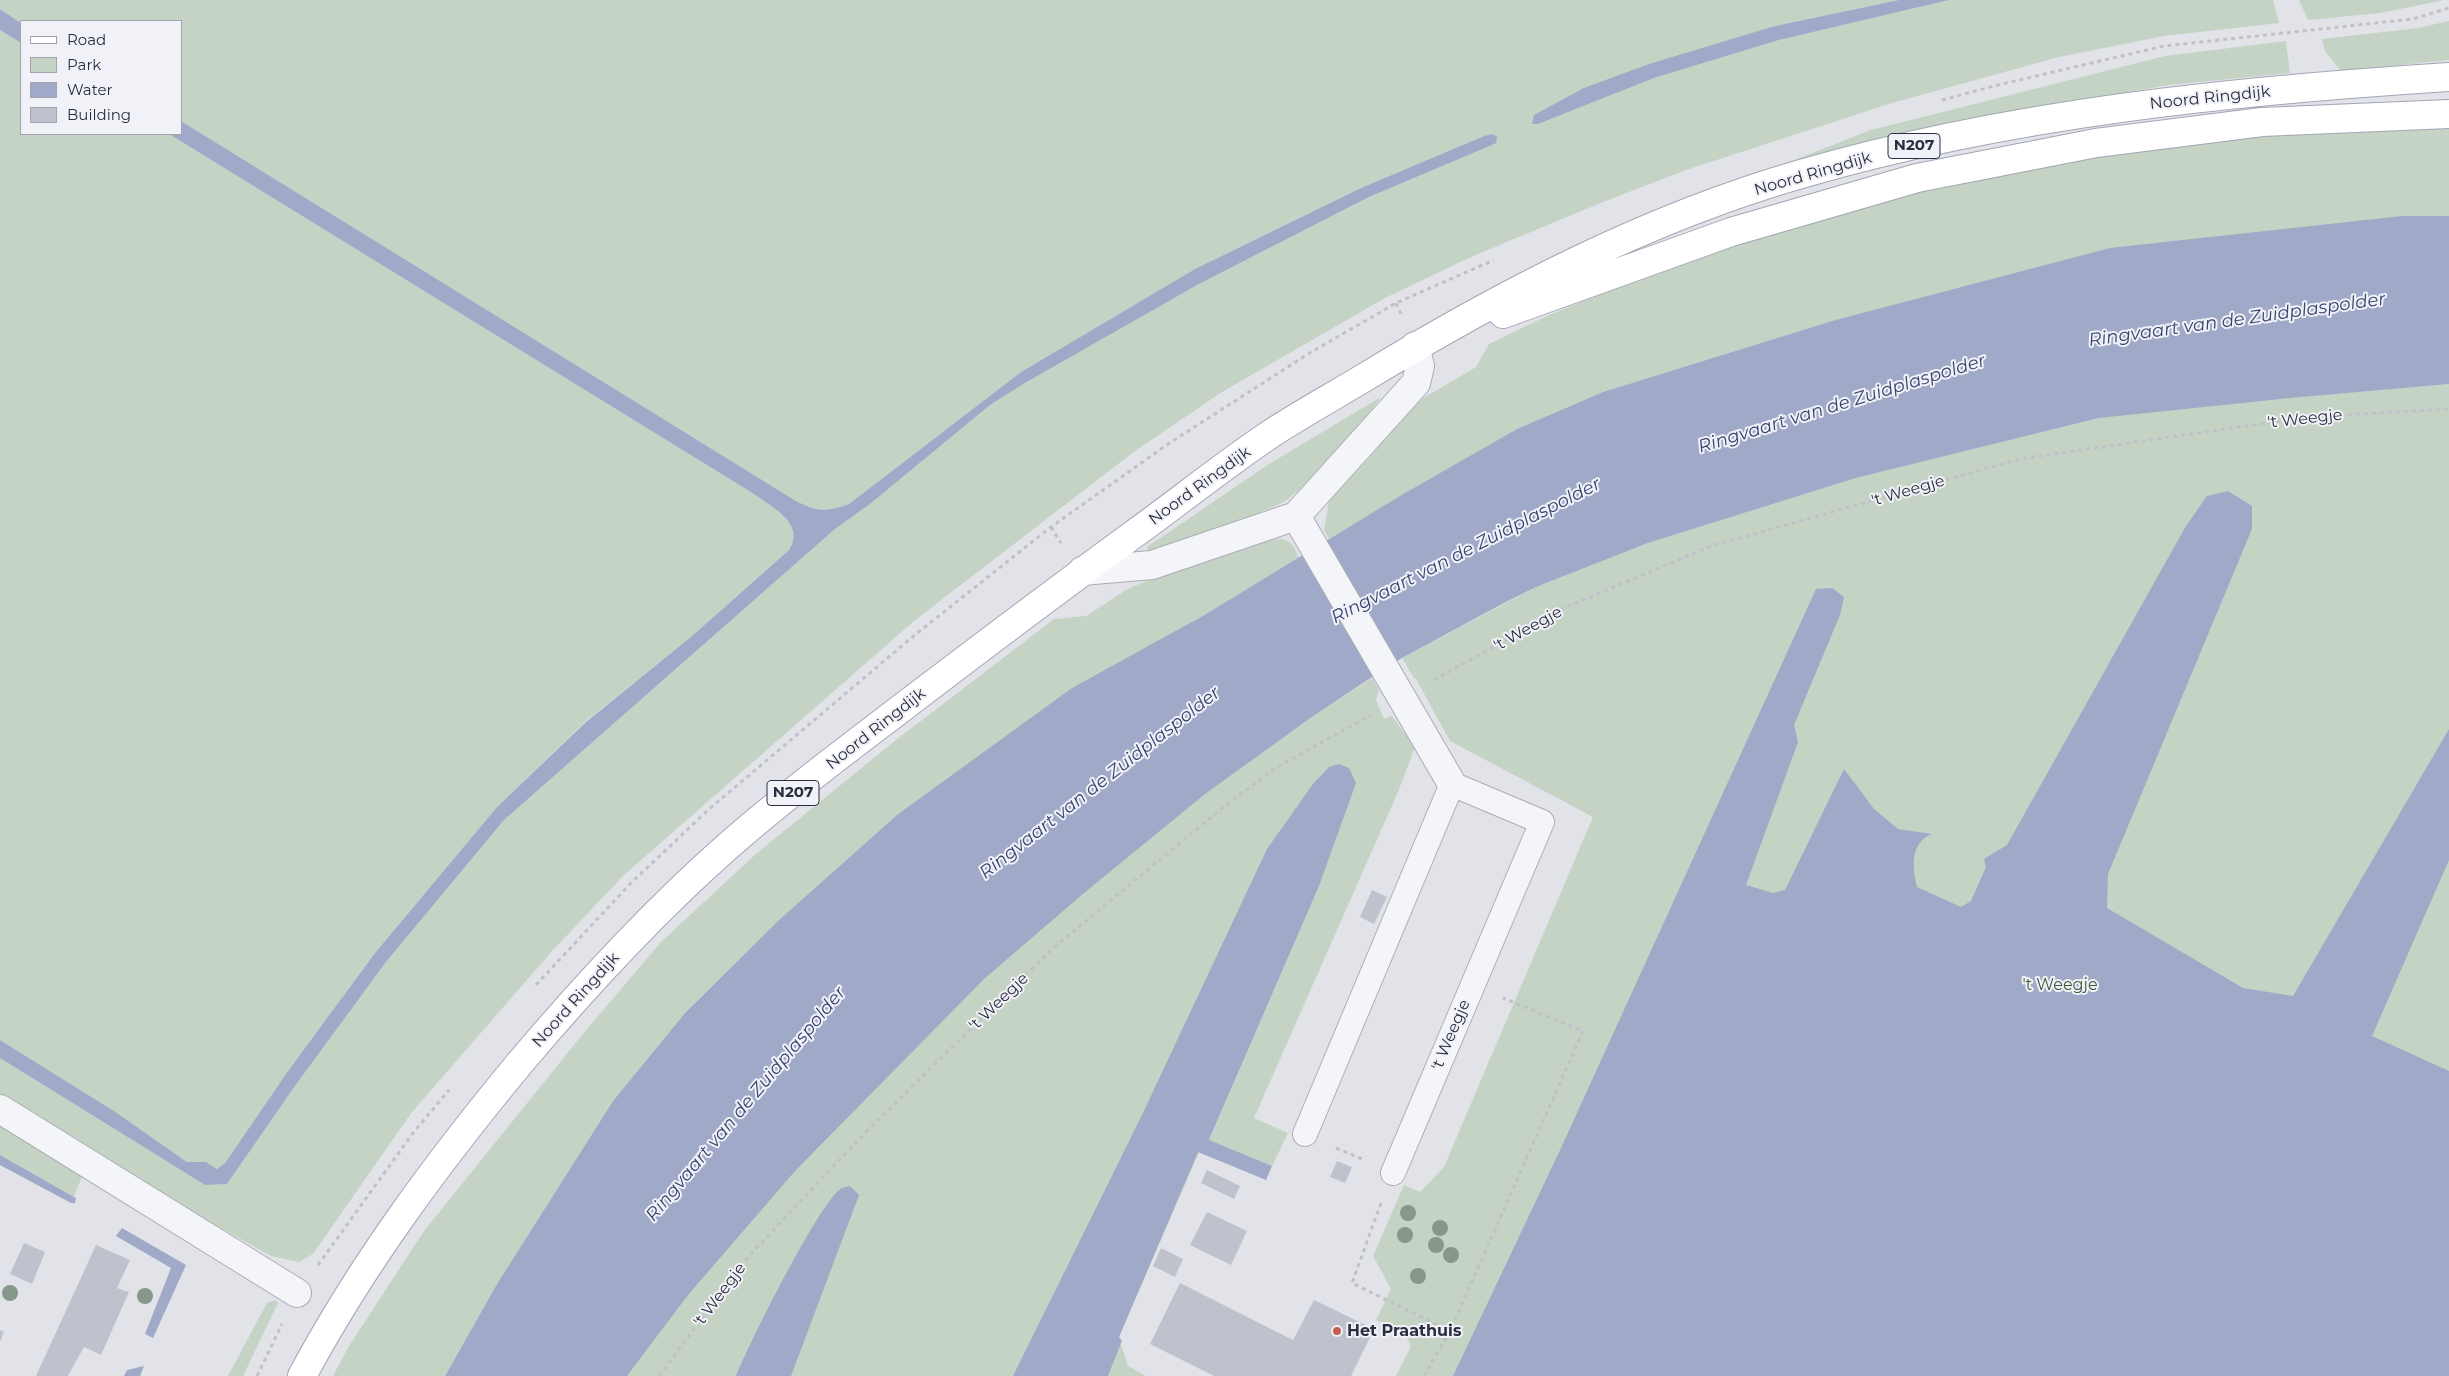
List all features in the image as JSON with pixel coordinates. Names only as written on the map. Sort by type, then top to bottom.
[{"type":"main road","name":"Noord Ringdijk","points":[[302,1376],[334,1316],[414,1198],[488,1101],[558,1018],[627,943],[731,843],[846,751],[1082,571],[1271,434],[1415,346],[1554,271],[1678,217],[1798,175],[1931,141],[2072,114],[2199,98],[2350,83],[2449,77]]},
{"type":"main road","name":"Noord Ringdijk","points":[[1415,346],[1731,232],[1917,178],[2096,143],[2262,122],[2449,114]]},
{"type":"street","points":[[1082,571],[1152,565],[1296,516],[1416,383],[1420,366],[1415,346]]},
{"type":"street","points":[[1296,516],[1452,784]]},
{"type":"street","points":[[0,1109],[297,1293]]},
{"type":"lane","name":"'t Weegje","points":[[1393,1173],[1542,822],[1452,784]]},
{"type":"lane","points":[[1305,1134],[1452,784]]},
{"type":"path","name":"'t Weegje","points":[[659,1376],[748,1257],[865,1133],[1051,950],[1221,809],[1277,767],[1396,688],[1564,608],[1711,546],[2020,459],[2307,417],[2449,409]]},
{"type":"path","points":[[1424,1376],[1450,1331],[1583,1031],[1473,984]]},
{"type":"path","points":[[1305,1134],[1393,1173],[1352,1283],[1450,1331]]},
{"type":"green space","points":[[0,0],[1899,0],[1775,26],[1538,124],[1654,78],[1779,40],[1949,0],[2273,0],[2279,23],[2164,36],[2059,57],[1892,103],[1686,170],[1471,257],[1385,298],[1222,392],[1135,451],[914,621],[624,875],[553,950],[412,1112],[313,1254],[299,1262],[271,1256],[90,1155],[74,1197],[0,1155],[0,1058],[205,1185],[227,1184],[295,1086],[386,962],[504,820],[835,529],[870,504],[990,405],[1025,383],[1199,284],[1369,197],[1485,148],[1484,136],[1361,188],[1195,269],[1021,372],[849,504],[822,510],[796,501],[182,122],[182,20],[20,20],[20,22],[0,9]]},
{"type":"green space","points":[[2299,0],[2444,0],[2380,13],[2308,20]]},
{"type":"green space","points":[[2449,21],[2449,60],[2341,71],[2325,51],[2322,39],[2418,28]]},
{"type":"green space","points":[[0,30],[20,42],[20,135],[171,135],[754,494],[777,511],[790,524],[793,532],[793,541],[789,550],[692,636],[586,721],[497,807],[375,953],[288,1071],[225,1163],[217,1169],[206,1162],[187,1162],[114,1111],[0,1040]]},
{"type":"green space","points":[[2286,41],[2290,73],[2169,85],[1960,121],[1728,186],[1871,130],[2165,56]]},
{"type":"green space","points":[[2449,123],[2449,216],[2402,216],[1832,321],[1603,392],[1517,429],[1329,539],[1324,530],[1329,501],[1340,485],[1359,469],[1420,400],[1476,367],[1489,344],[1547,316],[1649,274],[1739,241],[1880,199],[2028,167],[2235,135]]},
{"type":"green space","name":"'t Weegje","points":[[2449,384],[2449,1376],[1396,1376],[1411,1346],[1404,1333],[1376,1320],[1391,1289],[1373,1256],[1404,1185],[1420,1192],[1444,1167],[1593,817],[1450,741],[1416,679],[1402,658],[1536,587],[1648,543],[1856,478],[2099,418],[2231,400],[2285,398]]},
{"type":"green space","points":[[1381,397],[1357,429],[1305,485],[1284,502],[1256,514],[1148,551],[1147,547],[1269,464]]},
{"type":"green space","points":[[1277,539],[1289,542],[1299,558],[1201,617],[897,815],[779,920],[685,1013],[613,1101],[497,1284],[445,1376],[333,1376],[349,1346],[424,1231],[582,1035],[661,942],[757,853],[896,740],[1054,619],[1086,616],[1126,590],[1146,581],[1249,545]]},
{"type":"green space","points":[[1372,678],[1379,690],[1376,700],[1384,719],[1392,716],[1415,747],[1398,792],[1254,1118],[1288,1133],[1272,1166],[1209,1141],[1319,886],[1330,851],[1102,1376],[621,1376],[695,1281],[815,1147],[963,995],[1157,827],[1309,719]]},
{"type":"green space","points":[[275,1300],[278,1303],[243,1376],[228,1376],[267,1303]]},
{"type":"green space","points":[[1121,1344],[1128,1366],[1146,1376],[1108,1376]]},
{"type":"water","points":[[1899,0],[1949,0],[1779,40],[1654,78],[1538,124],[1532,124],[1534,115],[1584,88],[1649,64],[1775,26]]},
{"type":"water","points":[[0,9],[20,22],[20,42],[0,30]]},
{"type":"water","points":[[182,122],[796,501],[822,510],[849,504],[1021,372],[1195,269],[1361,188],[1484,136],[1493,134],[1497,137],[1496,143],[1369,197],[1199,284],[1025,383],[990,405],[870,504],[835,529],[504,820],[386,962],[295,1086],[227,1184],[205,1185],[0,1058],[0,1040],[114,1111],[187,1162],[206,1162],[217,1169],[225,1163],[288,1071],[375,953],[497,807],[586,722],[692,636],[789,550],[793,541],[793,532],[790,524],[785,517],[754,494],[171,135],[182,135]]},
{"type":"water","name":"Ringvaart van de Zuidplaspolder","points":[[2402,216],[2449,216],[2449,384],[2099,418],[1856,478],[1648,543],[1536,587],[1402,658],[1309,719],[1205,794],[1084,893],[984,979],[795,1171],[688,1295],[627,1376],[445,1376],[497,1284],[613,1101],[685,1013],[779,920],[897,815],[1072,688],[1201,617],[1400,496],[1517,429],[1603,392],[1832,321],[2110,248]]},
{"type":"water","name":"'t Weegje","points":[[2228,491],[2252,506],[2252,529],[2108,874],[2107,908],[2243,988],[2293,996],[2449,729],[2449,860],[2372,1036],[2449,1071],[2449,1376],[1453,1376],[1561,1148],[1816,589],[1832,588],[1844,597],[1840,615],[1794,725],[1798,742],[1746,885],[1773,893],[1785,890],[1844,769],[1874,809],[1898,829],[1932,834],[1920,843],[1914,856],[1917,887],[1961,907],[1971,901],[1986,867],[1984,859],[2007,845],[2186,526],[2207,496]]},
{"type":"water","points":[[1339,764],[1349,768],[1356,783],[1319,886],[1209,1140],[1272,1166],[1266,1180],[1198,1152],[1119,1337],[1122,1341],[1108,1376],[1013,1376],[1141,1117],[1267,849],[1313,784],[1329,767]]},
{"type":"water","points":[[0,1155],[76,1198],[75,1203],[71,1203],[0,1165]]},
{"type":"water","points":[[850,1186],[859,1195],[791,1376],[736,1376],[785,1275],[818,1218],[832,1198],[842,1188]]},
{"type":"water","points":[[122,1228],[186,1265],[153,1338],[145,1334],[171,1268],[116,1236]]},
{"type":"water","points":[[144,1366],[140,1376],[124,1376],[127,1370]]},
{"type":"building","points":[[1372,890],[1387,897],[1374,924],[1360,917]]},
{"type":"building","points":[[1337,1161],[1352,1167],[1345,1183],[1330,1177]]},
{"type":"building","points":[[1207,1170],[1240,1186],[1234,1199],[1201,1183]]},
{"type":"building","points":[[1207,1212],[1247,1231],[1231,1265],[1190,1245]]},
{"type":"building","points":[[24,1243],[45,1252],[32,1284],[10,1274]]},
{"type":"building","points":[[96,1245],[130,1260],[117,1288],[129,1292],[101,1355],[84,1347],[68,1376],[36,1376]]},
{"type":"building","points":[[1161,1248],[1183,1259],[1175,1277],[1153,1266]]},
{"type":"building","points":[[1180,1283],[1293,1340],[1314,1300],[1374,1329],[1351,1376],[1214,1376],[1150,1344]]},
{"type":"building","points":[[0,1330],[4,1332],[0,1342]]},
{"type":"place","name":"Het Praathuis","points":[[1337,1331]]}]
